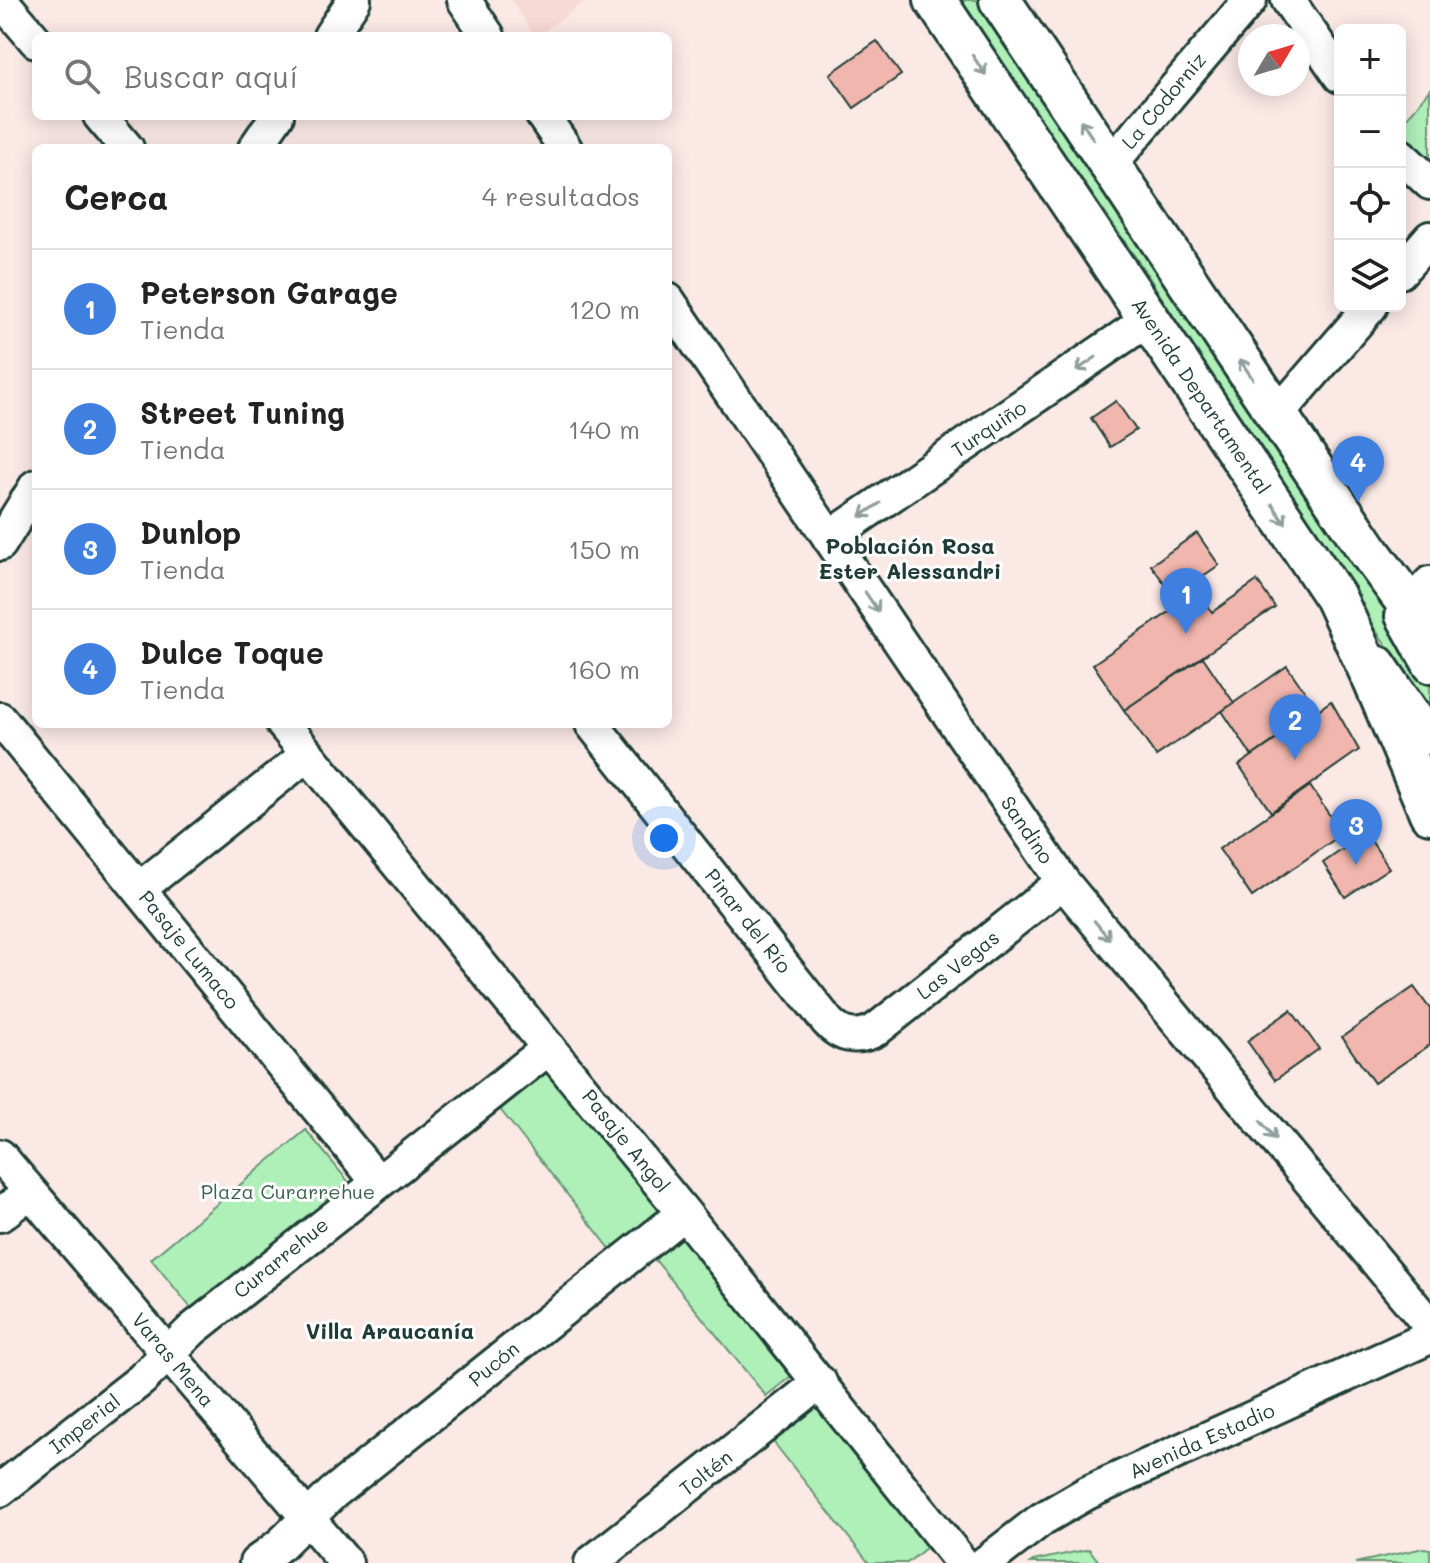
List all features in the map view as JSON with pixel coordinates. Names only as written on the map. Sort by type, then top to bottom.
[{"type":"main road","name":"Avenida Departamental","points":[[935,0],[1335,597],[1430,813]]},
{"type":"main road","points":[[1000,0],[1368,550],[1423,608]]},
{"type":"street","points":[[1,0],[32,36]]},
{"type":"street","points":[[333,32],[354,0]]},
{"type":"street","points":[[464,0],[485,32]]},
{"type":"street","name":"La Codorniz","points":[[1110,165],[1250,0]]},
{"type":"street","points":[[1288,0],[1334,67]]},
{"type":"street","points":[[103,120],[124,144]]},
{"type":"street","points":[[258,144],[274,120]]},
{"type":"street","points":[[546,120],[562,144]]},
{"type":"street","points":[[1406,161],[1430,183]]},
{"type":"street","points":[[1406,265],[1430,238]]},
{"type":"street","name":"Sandino","points":[[672,306],[1063,882],[1430,1326]]},
{"type":"street","points":[[1277,415],[1366,312]]},
{"type":"street","name":"Turquiño","points":[[829,538],[1149,319]]},
{"type":"street","points":[[0,544],[32,492]]},
{"type":"street","points":[[1368,550],[1430,666]]},
{"type":"street","points":[[1335,597],[1430,738]]},
{"type":"street","name":"Pasaje Lumaco","points":[[0,719],[378,1182]]},
{"type":"street","name":"Pasaje Angol","points":[[286,728],[684,1213],[962,1563]]},
{"type":"street","name":"Pinar del Río","points":[[595,728],[827,1021],[840,1033],[849,1036]]},
{"type":"street","points":[[139,889],[308,754]]},
{"type":"street","name":"Las Vegas","points":[[849,1036],[859,1036],[877,1029],[1063,882]]},
{"type":"street","name":"Curarrehue","points":[[168,1354],[193,1329],[549,1048]]},
{"type":"street","name":"Varas Mena","points":[[0,1156],[346,1563]]},
{"type":"street","points":[[0,1215],[30,1192]]},
{"type":"street","name":"Pucón","points":[[256,1563],[345,1484],[684,1213]]},
{"type":"street","name":"Avenida Estadio","points":[[985,1563],[1042,1519],[1087,1493],[1430,1337]]},
{"type":"street","name":"Imperial","points":[[0,1490],[141,1380],[168,1354]]},
{"type":"street","name":"Toltén","points":[[591,1563],[820,1382]]},
{"type":"shaded area","points":[[511,0],[587,0],[543,32],[531,32]]},
{"type":"green space","points":[[958,0],[982,0],[1359,559],[1430,679],[1430,710],[1329,566],[1147,274]]},
{"type":"green space","points":[[1430,89],[1430,169],[1406,144],[1406,119]]},
{"type":"green space","points":[[551,1067],[664,1209],[612,1251],[499,1108]]},
{"type":"green space","name":"Plaza Curarrehue","points":[[306,1130],[352,1186],[196,1314],[151,1259]]},
{"type":"green space","points":[[685,1229],[799,1370],[766,1396],[652,1256]]},
{"type":"green space","points":[[823,1397],[936,1540],[907,1563],[869,1563],[771,1439]]},
{"type":"green space","points":[[1089,1549],[1100,1563],[1030,1563],[1033,1561]]},
{"type":"green space","points":[[1430,1549],[1430,1563],[1355,1563]]},
{"type":"building","points":[[877,41],[901,75],[854,108],[830,74]]},
{"type":"building","points":[[1116,401],[1136,430],[1110,447],[1091,418]]},
{"type":"building","points":[[1197,533],[1219,565],[1174,596],[1151,565]]},
{"type":"building","points":[[1257,581],[1275,607],[1124,710],[1093,664],[1199,592],[1212,612]]},
{"type":"building","points":[[1203,657],[1234,703],[1156,756],[1124,710]]},
{"type":"building","points":[[1287,666],[1318,711],[1252,756],[1222,711]]},
{"type":"building","points":[[1331,701],[1359,750],[1271,812],[1239,765]]},
{"type":"building","points":[[1310,786],[1342,834],[1252,897],[1219,849]]},
{"type":"building","points":[[1366,833],[1389,868],[1345,897],[1323,863]]},
{"type":"building","points":[[1414,987],[1430,1009],[1430,1045],[1374,1083],[1342,1037]]},
{"type":"building","points":[[1291,1010],[1319,1049],[1275,1080],[1247,1041]]},
{"type":"place","name":"Dulce Toque","points":[[1358,502]]},
{"type":"place","name":"Peterson Garage","points":[[1186,634]]},
{"type":"place","name":"Street Tuning","points":[[1295,760]]},
{"type":"place","name":"Dunlop","points":[[1356,865]]},
{"type":"district","name":"Población Rosa Ester Alessandri","points":[[910,558]]},
{"type":"district","name":"Villa Araucanía","points":[[390,1331]]}]
